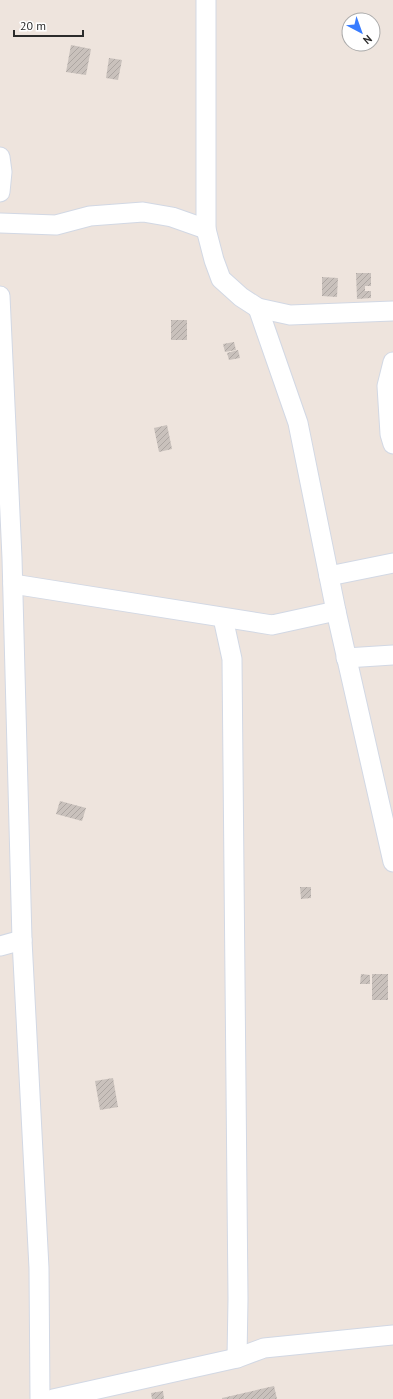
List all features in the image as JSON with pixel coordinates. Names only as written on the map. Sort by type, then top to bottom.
[{"type":"street","points":[[206,0],[206,229],[214,260],[221,279],[258,308],[290,315],[393,311]]},
{"type":"street","points":[[0,192],[1,167]]},
{"type":"street","points":[[0,223],[56,225],[90,216],[144,212],[172,217],[206,229]]},
{"type":"street","points":[[0,296],[6,559],[13,584],[22,940],[39,1268],[40,1399]]},
{"type":"street","points":[[258,308],[298,423],[346,658],[393,862]]},
{"type":"street","points":[[393,362],[387,386],[390,434],[393,444]]},
{"type":"street","points":[[329,576],[393,564]]},
{"type":"street","points":[[13,584],[272,625],[336,611]]},
{"type":"street","points":[[223,618],[232,659],[238,1299],[237,1358]]},
{"type":"street","points":[[346,658],[393,655]]},
{"type":"street","points":[[0,946],[22,940]]},
{"type":"street","points":[[53,1399],[237,1358],[264,1348],[393,1335]]},
{"type":"building","points":[[71,45],[91,49],[86,75],[66,72]]},
{"type":"building","points":[[109,58],[122,60],[118,80],[106,78]]},
{"type":"building","points":[[356,273],[371,273],[371,286],[365,286],[365,291],[371,291],[371,298],[357,299]]},
{"type":"building","points":[[322,277],[338,278],[337,297],[322,296]]},
{"type":"building","points":[[171,320],[187,320],[187,340],[171,340]]},
{"type":"building","points":[[234,342],[236,350],[225,352],[223,344]]},
{"type":"building","points":[[238,350],[240,358],[229,360],[227,353]]},
{"type":"building","points":[[167,425],[172,449],[159,452],[154,428]]},
{"type":"building","points":[[60,801],[86,808],[82,821],[56,814]]},
{"type":"building","points":[[300,887],[311,887],[311,898],[301,899]]},
{"type":"building","points":[[361,974],[370,975],[370,984],[360,984]]},
{"type":"building","points":[[372,974],[388,974],[388,1000],[372,1000]]},
{"type":"building","points":[[113,1078],[118,1107],[100,1110],[95,1081]]},
{"type":"building","points":[[274,1386],[277,1399],[222,1399],[222,1398]]},
{"type":"building","points":[[163,1391],[164,1399],[152,1399],[151,1393]]}]
